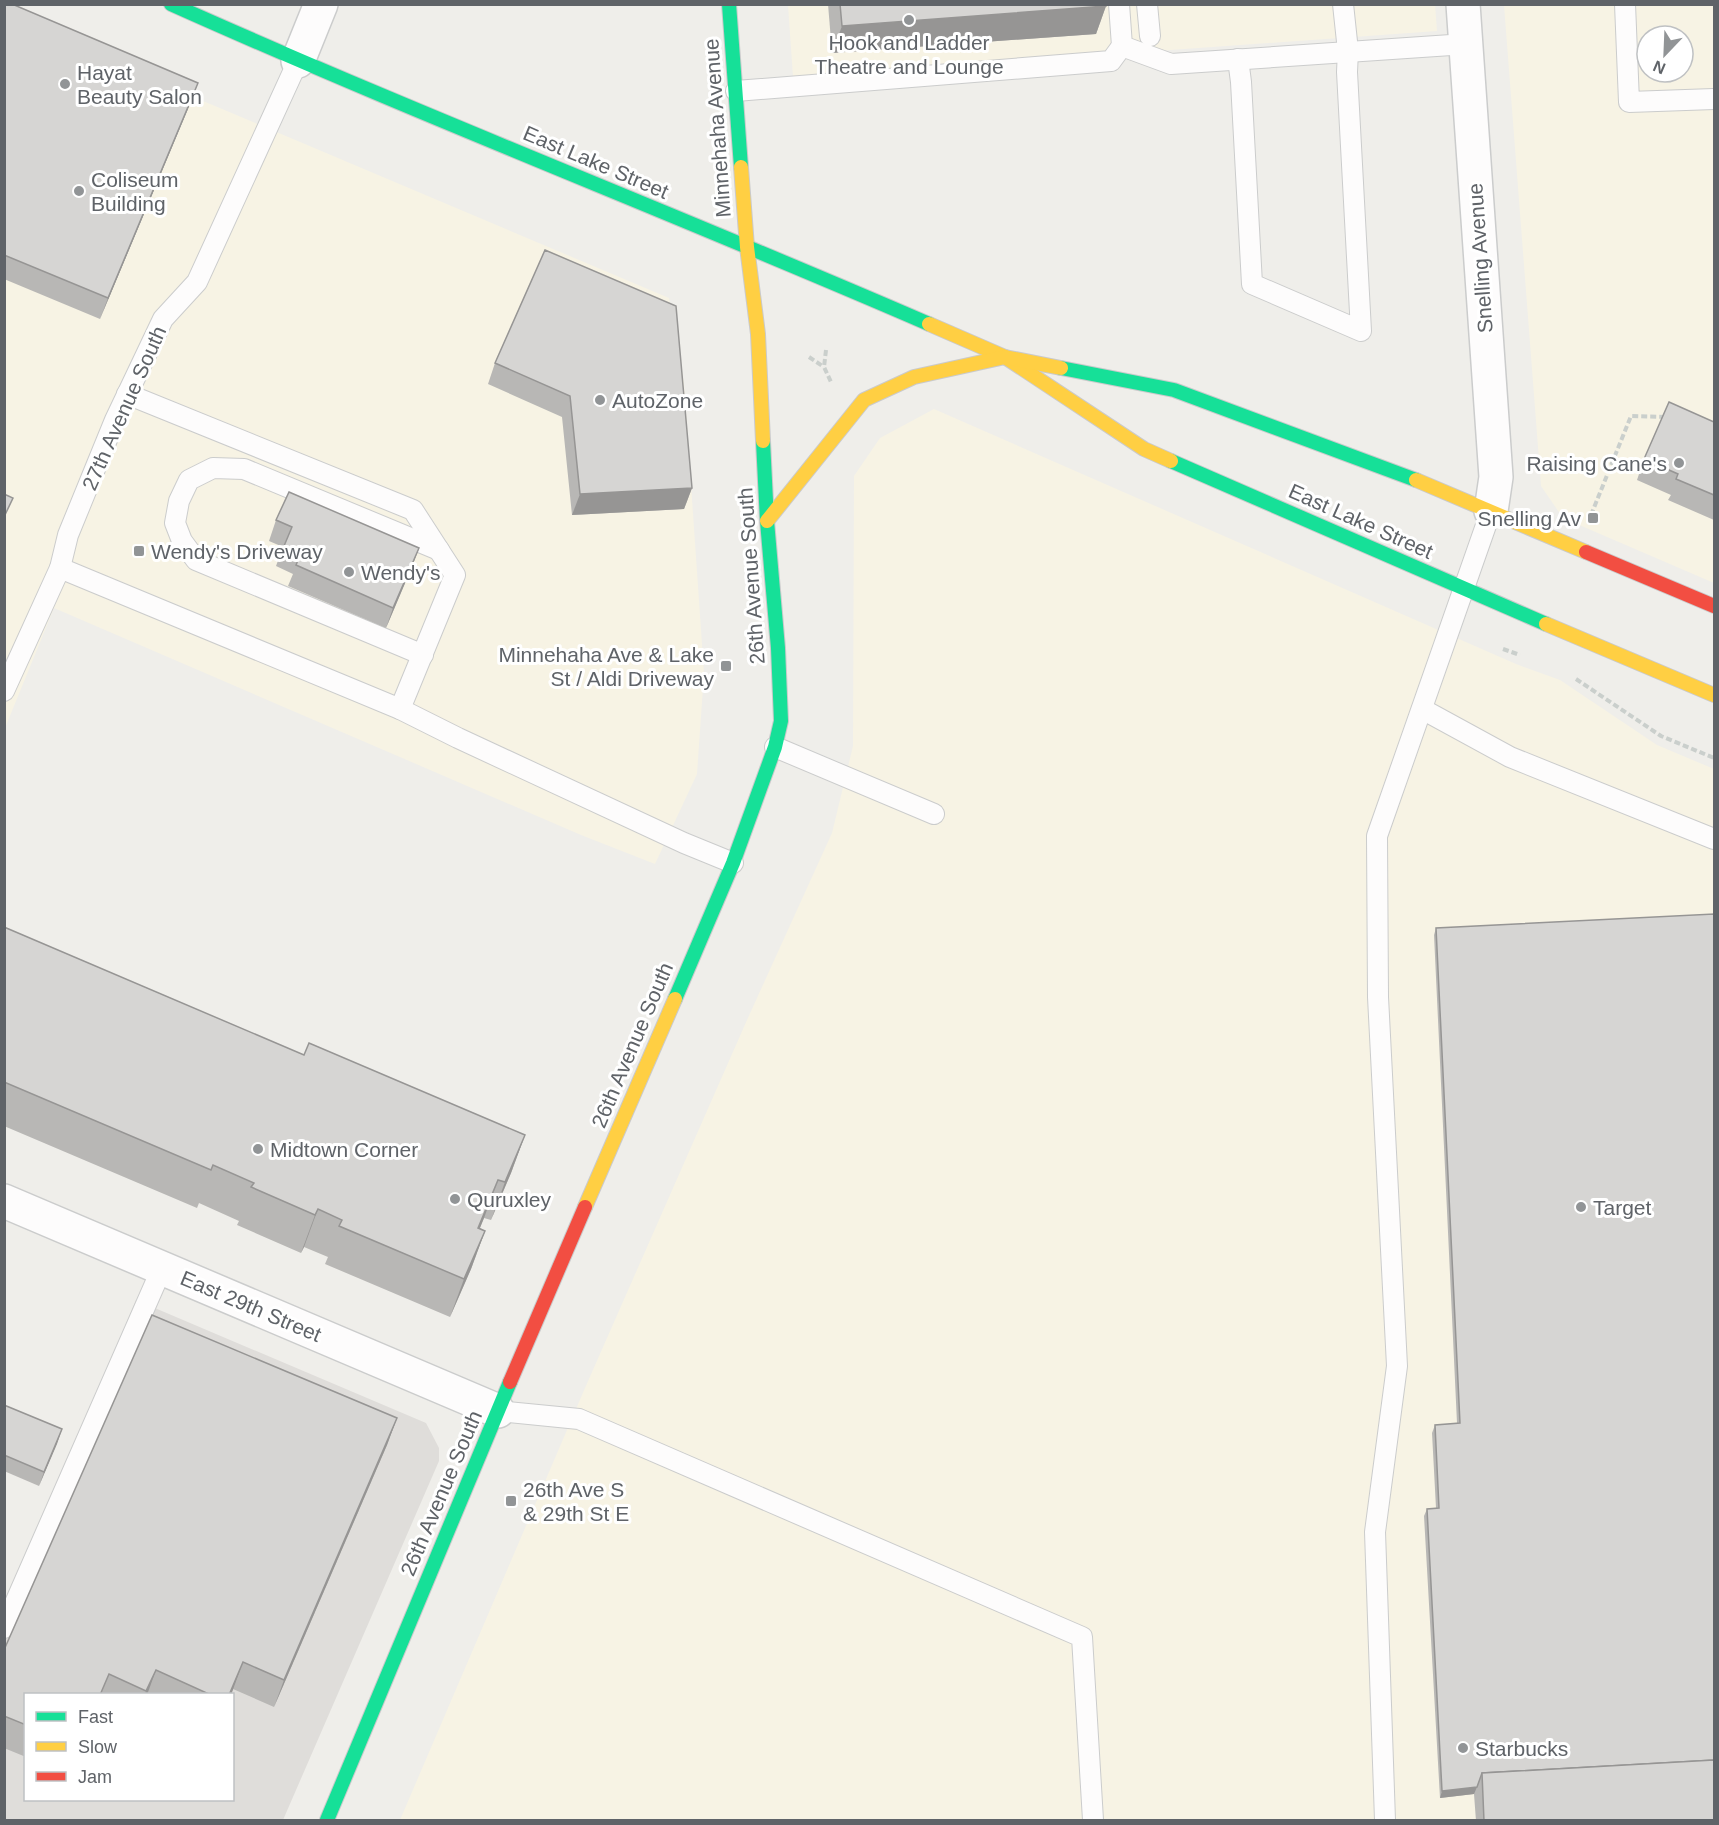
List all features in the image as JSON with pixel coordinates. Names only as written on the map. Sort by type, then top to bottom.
[{"type":"main road","name":"East Lake Street","points":[[171,4],[298,61],[841,285],[1005,357],[1144,449],[1409,566],[1714,695]]},
{"type":"main road","name":"Minnehaha Avenue","points":[[729,4],[747,247]]},
{"type":"main road","name":"26th Avenue South","points":[[327,1821],[498,1411],[733,863],[775,747],[780,721],[778,648],[767,521],[758,334],[747,247]]},
{"type":"main road","name":"East Lake Street","points":[[1005,357],[1174,390],[1427,484],[1714,606]]},
{"type":"main road","points":[[767,521],[864,400],[914,377],[1005,357]]},
{"type":"street","name":"27th Avenue South","points":[[298,61],[321,4]]},
{"type":"street","name":"Snelling Avenue","points":[[1462,4],[1496,477],[1491,511]]},
{"type":"street","name":"East 29th Street","points":[[4,1201],[498,1411]]},
{"type":"lane","points":[[736,91],[1111,61],[1122,46],[1119,4]]},
{"type":"lane","points":[[1147,4],[1150,36]]},
{"type":"lane","points":[[1238,59],[1252,284],[1361,331],[1347,72],[1348,51],[1343,4]]},
{"type":"lane","points":[[1625,4],[1629,102],[1714,99]]},
{"type":"lane","points":[[1122,46],[1171,64],[1466,44]]},
{"type":"lane","name":"27th Avenue South","points":[[4,691],[60,568],[68,536],[114,420],[163,319],[197,282],[298,61]]},
{"type":"lane","points":[[128,394],[413,510],[455,575],[400,709]]},
{"type":"lane","points":[[423,655],[196,560],[182,541],[175,523],[179,501],[189,480],[213,468],[244,469],[439,550]]},
{"type":"lane","points":[[1385,1821],[1375,1532],[1397,1366],[1378,996],[1377,836],[1491,511]]},
{"type":"lane","points":[[60,568],[400,709],[684,843],[733,863]]},
{"type":"lane","points":[[1422,709],[1510,757],[1714,839]]},
{"type":"lane","points":[[775,747],[934,814]]},
{"type":"lane","points":[[4,1628],[162,1268]]},
{"type":"lane","points":[[498,1411],[579,1419],[1082,1638],[1093,1821]]},
{"type":"path","points":[[826,350],[824,367],[832,386]]},
{"type":"path","points":[[809,357],[824,367]]},
{"type":"path","points":[[1590,515],[1631,416],[1674,418]]},
{"type":"path","points":[[1503,649],[1524,657]]},
{"type":"path","points":[[1570,675],[1661,736],[1714,758]]},
{"type":"shaded area","points":[[1435,4],[1437,31],[793,77],[788,5]]},
{"type":"shaded area","points":[[1504,5],[1714,5],[1714,583],[1563,518],[1541,486]]},
{"type":"shaded area","points":[[5,19],[669,298],[684,383],[704,673],[697,774],[655,864],[581,835],[54,608],[5,728]]},
{"type":"shaded area","points":[[934,409],[1516,664],[1560,680],[1657,745],[1714,769],[1714,1820],[400,1820],[585,1388],[832,833],[853,746],[854,476],[880,438]]},
{"type":"shaded area","points":[[136,1300],[426,1423],[439,1448],[439,1461],[283,1820],[5,1820],[5,1611]]},
{"type":"building","name":"Coliseum Building","points":[[4,4],[12,4],[198,83],[108,298],[4,255]]},
{"type":"building","points":[[840,4],[1106,4],[1106,6],[842,26]]},
{"type":"building","name":"AutoZone","points":[[545,250],[676,306],[692,488],[580,494],[570,396],[495,363]]},
{"type":"building","name":"Raising Cane's","points":[[1669,402],[1714,422],[1714,495],[1676,479],[1678,474],[1644,459]]},
{"type":"building","name":"Wendy's","points":[[289,492],[419,548],[393,608],[296,565],[301,553],[284,546],[292,527],[276,520]]},
{"type":"building","points":[[4,494],[13,498],[4,517]]},
{"type":"building","name":"Target","points":[[1714,914],[1714,1760],[1482,1773],[1477,1787],[1442,1791],[1427,1509],[1439,1508],[1435,1425],[1460,1423],[1436,928]]},
{"type":"building","name":"Midtown Corner","points":[[4,927],[304,1055],[309,1043],[525,1135],[505,1182],[498,1180],[478,1228],[485,1231],[464,1279],[339,1226],[342,1220],[318,1209],[315,1215],[251,1187],[254,1183],[213,1165],[211,1170],[4,1082]]},
{"type":"building","points":[[152,1315],[397,1418],[284,1680],[243,1662],[230,1693],[207,1693],[156,1670],[146,1691],[109,1674],[101,1693],[24,1693],[24,1724],[4,1716],[4,1650]]},
{"type":"building","points":[[4,1405],[62,1429],[44,1472],[4,1455]]},
{"type":"building","points":[[1714,1760],[1714,1821],[1484,1821],[1482,1773]]},
{"type":"traffic: fast","points":[[171,4],[360,86],[929,324]]},
{"type":"traffic: fast","points":[[729,4],[741,167]]},
{"type":"traffic: fast","points":[[1061,368],[1174,390],[1416,480]]},
{"type":"traffic: fast","points":[[675,999],[733,863],[775,747],[781,721],[763,441]]},
{"type":"traffic: fast","points":[[1171,461],[1546,624]]},
{"type":"traffic: fast","points":[[327,1820],[510,1382]]},
{"type":"traffic: slow","points":[[741,167],[747,247],[758,334],[763,441]]},
{"type":"traffic: slow","points":[[929,324],[1005,357],[1144,449],[1171,461]]},
{"type":"traffic: slow","points":[[767,521],[864,400],[914,377],[1005,357],[1061,368]]},
{"type":"traffic: slow","points":[[1416,480],[1586,552]]},
{"type":"traffic: slow","points":[[1546,624],[1714,695]]},
{"type":"traffic: slow","points":[[585,1207],[675,999]]},
{"type":"traffic: jam","points":[[1586,552],[1714,606]]},
{"type":"traffic: jam","points":[[510,1382],[585,1207]]},
{"type":"place","name":"Hook and Ladder Theatre and Lounge","points":[[909,20]]},
{"type":"place","name":"Hayat Beauty Salon","points":[[65,84]]},
{"type":"place","name":"Coliseum Building","points":[[79,191]]},
{"type":"place","name":"AutoZone","points":[[600,400]]},
{"type":"place","name":"Raising Cane's","points":[[1679,463]]},
{"type":"place","name":"Snelling Av","points":[[1593,518]]},
{"type":"place","name":"Wendy's Driveway","points":[[139,551]]},
{"type":"place","name":"Wendy's","points":[[349,572]]},
{"type":"place","name":"Minnehaha Ave & Lake St / Aldi Driveway","points":[[726,666]]},
{"type":"place","name":"Midtown Corner","points":[[258,1149]]},
{"type":"place","name":"Quruxley","points":[[455,1199]]},
{"type":"place","name":"Target","points":[[1581,1207]]},
{"type":"place","name":"26th Ave S & 29th St E","points":[[511,1501]]},
{"type":"place","name":"Starbucks","points":[[1463,1748]]}]
